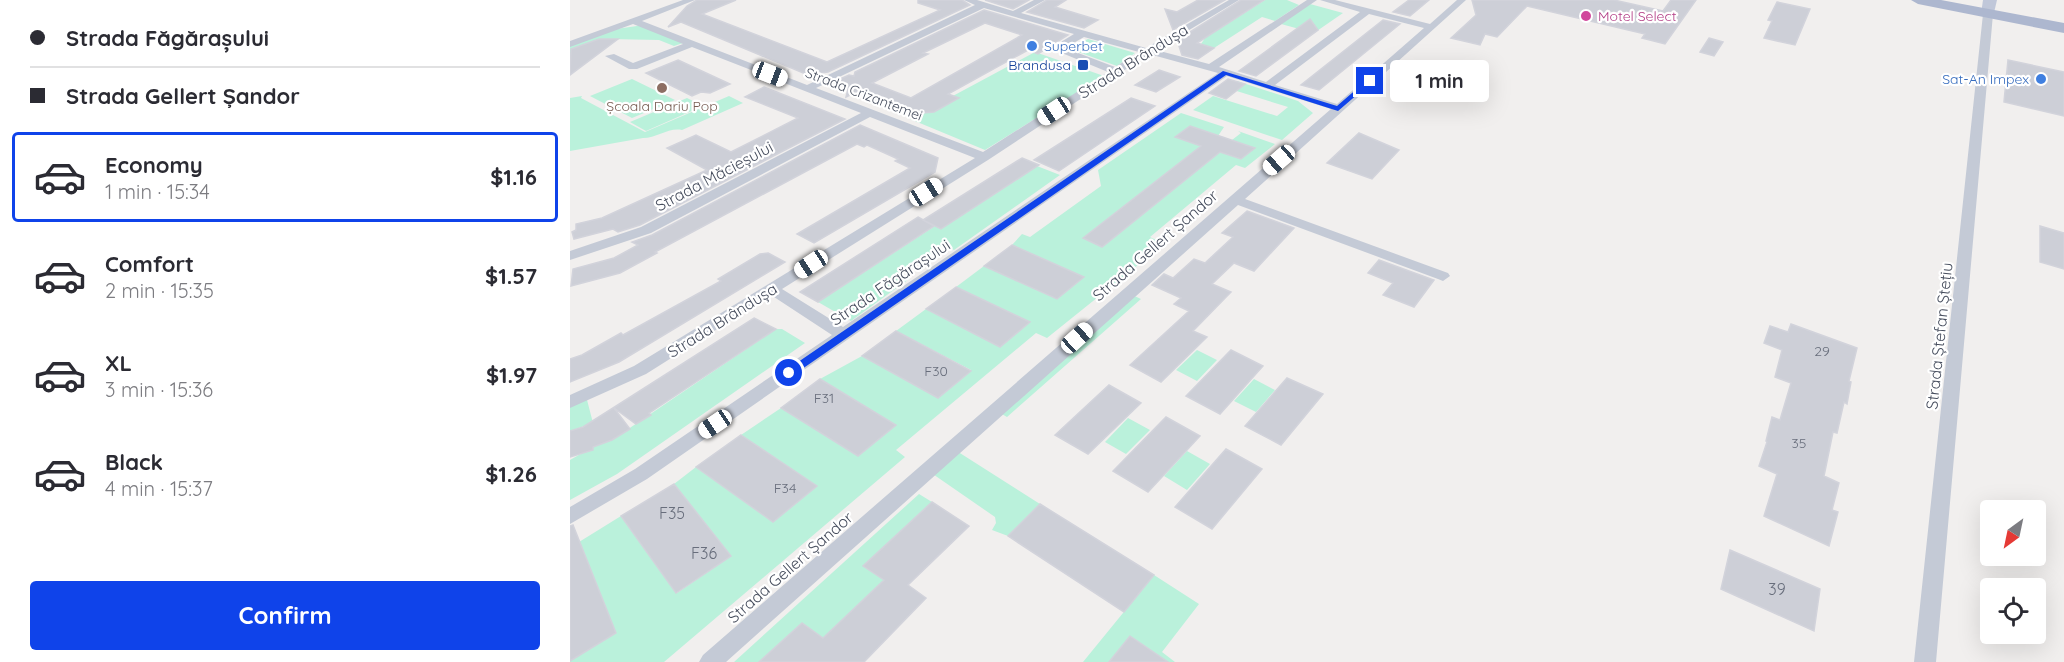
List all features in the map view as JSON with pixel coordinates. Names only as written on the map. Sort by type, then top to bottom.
[{"type":"main road","points":[[1917,0],[1989,7],[2064,28]]},
{"type":"street","points":[[570,44],[690,0]]},
{"type":"street","points":[[968,0],[1146,52],[1218,70],[1338,108]]},
{"type":"street","points":[[1013,14],[1041,0]]},
{"type":"street","name":"Strada Brândușa","points":[[570,402],[640,370],[984,157],[1115,71],[1235,0]]},
{"type":"street","name":"Strada Făgărașului","points":[[570,516],[641,474],[844,335],[1313,0]]},
{"type":"street","points":[[1324,0],[1432,27]]},
{"type":"street","name":"Strada Gellert Șandor","points":[[710,662],[1462,0]]},
{"type":"street","points":[[808,88],[982,5]]},
{"type":"street","name":"Strada Ștefan Ștețiu","points":[[1925,662],[1989,7]]},
{"type":"street","points":[[1267,86],[1367,11]]},
{"type":"street","name":"Strada Crizantemei","points":[[633,21],[984,157]]},
{"type":"street","points":[[1082,34],[1059,47],[1060,49],[1115,71]]},
{"type":"street","points":[[610,56],[633,67],[692,44]]},
{"type":"street","name":"Strada Măcieșului","points":[[570,256],[646,230],[869,113]]},
{"type":"street","points":[[1234,200],[1443,276]]},
{"type":"street","points":[[772,289],[844,335]]},
{"type":"green space","points":[[1265,0],[1287,0],[1299,5],[1275,21],[1262,17],[1214,48],[1201,44],[1205,38]]},
{"type":"green space","points":[[1310,4],[1343,13],[1314,33],[1281,24]]},
{"type":"green space","points":[[644,25],[686,42],[674,46],[659,40],[608,39],[585,45],[570,58],[570,46],[616,29]]},
{"type":"green space","points":[[1088,39],[1135,53],[1117,66],[1070,49]]},
{"type":"green space","points":[[1035,52],[1104,76],[985,150],[910,119]]},
{"type":"green space","points":[[632,79],[675,100],[632,118],[590,96]]},
{"type":"green space","points":[[1237,81],[1298,101],[1313,113],[1282,140],[1193,110],[1213,96],[1277,116],[1288,107],[1227,88]]},
{"type":"green space","points":[[582,96],[581,98],[645,132],[729,96],[743,103],[682,130],[677,129],[648,138],[570,151],[570,98]]},
{"type":"green space","points":[[687,98],[703,106],[646,131],[630,122]]},
{"type":"green space","points":[[1181,113],[1224,127],[1218,136],[1190,126],[1176,136],[1201,146],[1083,238],[1102,246],[1220,152],[1241,159],[1254,148],[1232,140],[1241,133],[1238,131],[1275,144],[1245,168],[1236,165],[1150,237],[1164,244],[1047,338],[1036,333],[896,450],[905,457],[664,662],[570,662],[579,542],[621,516],[677,593],[731,556],[674,484],[696,467],[816,486],[741,435],[781,408],[895,425],[820,379],[862,356],[938,398],[971,370],[896,331],[926,309],[1000,347],[1029,322],[956,287],[984,266],[1057,299],[1083,277],[1012,245],[1022,234],[1030,237],[1101,186],[1098,170]]},
{"type":"green space","points":[[1037,166],[1060,175],[954,250],[944,245],[901,274],[909,279],[851,321],[818,302],[935,226]]},
{"type":"green space","points":[[1128,293],[1141,299],[1007,417],[995,410]]},
{"type":"green space","points":[[776,329],[782,329],[805,343],[617,474],[570,500],[570,460],[593,447],[612,440]]},
{"type":"green space","points":[[1197,350],[1217,360],[1197,381],[1176,370]]},
{"type":"green space","points":[[1254,379],[1275,390],[1256,412],[1234,401]]},
{"type":"green space","points":[[586,396],[593,423],[570,431],[570,402]]},
{"type":"green space","points":[[1128,418],[1150,430],[1126,454],[1105,442]]},
{"type":"green space","points":[[952,448],[1040,504],[1008,536],[992,530],[996,523],[995,517],[927,470]]},
{"type":"green space","points":[[1187,451],[1210,464],[1187,490],[1164,476]]},
{"type":"green space","points":[[919,494],[932,502],[863,566],[884,580],[823,638],[802,623],[759,662],[734,662]]},
{"type":"green space","points":[[1154,575],[1199,604],[1162,652],[1175,662],[1168,662],[1130,636],[1109,662],[1083,662]]},
{"type":"building","points":[[697,0],[736,0],[702,14],[827,62],[940,10],[918,3],[918,0],[962,0],[970,5],[828,72],[808,75],[681,22],[668,27],[687,6]]},
{"type":"building","points":[[985,0],[1029,0],[1013,9]]},
{"type":"building","points":[[1047,0],[1066,0],[1055,7],[1098,20],[1084,28],[1027,12]]},
{"type":"building","points":[[1198,0],[1225,0],[1173,30],[1165,9],[1177,12]]},
{"type":"building","points":[[1241,0],[1264,0],[1197,43],[1214,48],[1198,59],[1182,55],[1177,40]]},
{"type":"building","points":[[1409,0],[1429,0],[1410,16],[1393,12]]},
{"type":"building","points":[[1472,0],[1614,0],[1663,11],[1671,0],[1696,0],[1665,44],[1642,38],[1645,34],[1527,6],[1497,37],[1485,34],[1480,45],[1451,38],[1476,15]]},
{"type":"building","points":[[1777,2],[1810,9],[1795,45],[1764,38],[1772,21],[1768,20]]},
{"type":"building","points":[[984,10],[1068,35],[1038,54],[1028,50],[948,94],[959,98],[934,112],[911,114],[856,92],[846,97],[848,89],[833,82],[849,75],[854,76],[855,72]],"holes":[[[985,23],[1022,35],[911,98],[872,83],[928,54],[923,53]]]},
{"type":"building","points":[[1310,19],[1318,30],[1256,76],[1239,71]]},
{"type":"building","points":[[1383,20],[1400,24],[1319,90],[1301,85]]},
{"type":"building","points":[[1709,38],[1723,42],[1714,56],[1700,52]]},
{"type":"building","points":[[599,39],[618,39],[570,75],[571,49]]},
{"type":"building","points":[[678,60],[730,84],[710,93],[701,92],[692,96],[646,73]]},
{"type":"building","points":[[2008,60],[2064,72],[2064,116],[2004,102]]},
{"type":"building","points":[[1159,70],[1180,77],[1156,92],[1135,85]]},
{"type":"building","points":[[1228,79],[1245,84],[1226,99],[1209,93]]},
{"type":"building","points":[[764,87],[845,119],[640,225],[618,232],[613,229],[574,239],[572,232],[576,230],[576,224],[602,218],[707,170],[667,148],[696,135],[731,152],[798,118],[745,97]]},
{"type":"building","points":[[1131,98],[1155,106],[1059,171],[1034,160]]},
{"type":"building","points":[[860,125],[938,158],[935,172],[814,243],[797,234],[910,168],[895,161],[898,159],[867,145],[864,147],[857,144],[620,273],[571,286],[573,269],[614,258],[638,245],[632,242],[652,235]]},
{"type":"building","points":[[1190,126],[1255,148],[1241,159],[1220,152],[1102,247],[1083,238],[1201,146],[1175,137]]},
{"type":"building","points":[[1359,133],[1399,150],[1372,179],[1327,163]]},
{"type":"building","points":[[1022,158],[1039,165],[941,229],[923,220]]},
{"type":"building","points":[[1247,211],[1294,228],[1254,271],[1234,263],[1212,284],[1231,292],[1193,331],[1207,337],[1161,382],[1130,365],[1189,311],[1174,304],[1181,298],[1152,285],[1164,274],[1173,278],[1194,259],[1205,263],[1233,237],[1222,233]]},
{"type":"building","points":[[918,217],[934,226],[818,302],[800,292]]},
{"type":"building","points":[[2040,226],[2064,233],[2064,269],[2040,262]]},
{"type":"building","points":[[1012,245],[1084,277],[1057,299],[984,266]]},
{"type":"building","points":[[768,253],[785,262],[619,362],[570,382],[570,359],[582,355],[621,333],[623,335],[721,281],[718,279],[760,254]]},
{"type":"building","points":[[1379,260],[1434,280],[1414,307],[1383,295],[1393,283],[1368,273]]},
{"type":"building","points":[[956,287],[1030,322],[1000,347],[926,309]]},
{"type":"building","points":[[754,318],[776,329],[649,413],[651,415],[636,424],[614,408],[630,429],[612,440],[593,447],[593,450],[570,457],[570,431],[583,427]]},
{"type":"building","points":[[1791,324],[1857,348],[1849,381],[1851,382],[1847,404],[1844,402],[1837,433],[1833,432],[1824,476],[1839,483],[1832,510],[1838,512],[1829,546],[1764,516],[1777,474],[1759,466],[1772,417],[1780,420],[1791,383],[1775,377],[1782,350],[1764,343],[1770,326],[1788,332]]},
{"type":"building","points":[[896,331],[971,371],[938,398],[862,356]]},
{"type":"building","points":[[1231,350],[1263,366],[1220,414],[1186,396]]},
{"type":"building","points":[[1287,378],[1323,394],[1281,445],[1245,426]]},
{"type":"building","points":[[820,379],[896,425],[858,456],[781,408]]},
{"type":"building","points":[[1109,385],[1141,403],[1088,454],[1055,435]]},
{"type":"building","points":[[1166,417],[1200,436],[1148,492],[1113,471]]},
{"type":"building","points":[[741,435],[817,486],[773,522],[696,467]]},
{"type":"building","points":[[1226,449],[1262,469],[1212,529],[1175,507]]},
{"type":"building","points":[[674,484],[731,556],[676,593],[621,516]]},
{"type":"building","points":[[932,502],[969,526],[908,585],[926,598],[864,662],[759,662],[802,623],[823,638],[884,580],[863,566]]},
{"type":"building","points":[[1040,504],[1154,575],[1124,612],[1008,536]]},
{"type":"building","points":[[573,525],[616,633],[570,661],[570,526]]},
{"type":"building","points":[[1730,550],[1820,589],[1814,631],[1721,589]]},
{"type":"building","points":[[1130,636],[1168,662],[1109,662]]},
{"type":"place","name":"Motel Select","points":[[1586,16]]},
{"type":"place","name":"Superbet","points":[[1032,46]]},
{"type":"place","name":"Brandusa","points":[[1083,65]]},
{"type":"place","name":"Sat-An Impex","points":[[2041,79]]},
{"type":"place","name":"Școala Dariu Pop","points":[[662,88]]},
{"type":"route","points":[[789,373],[1225,73],[1338,108],[1370,81]]}]
